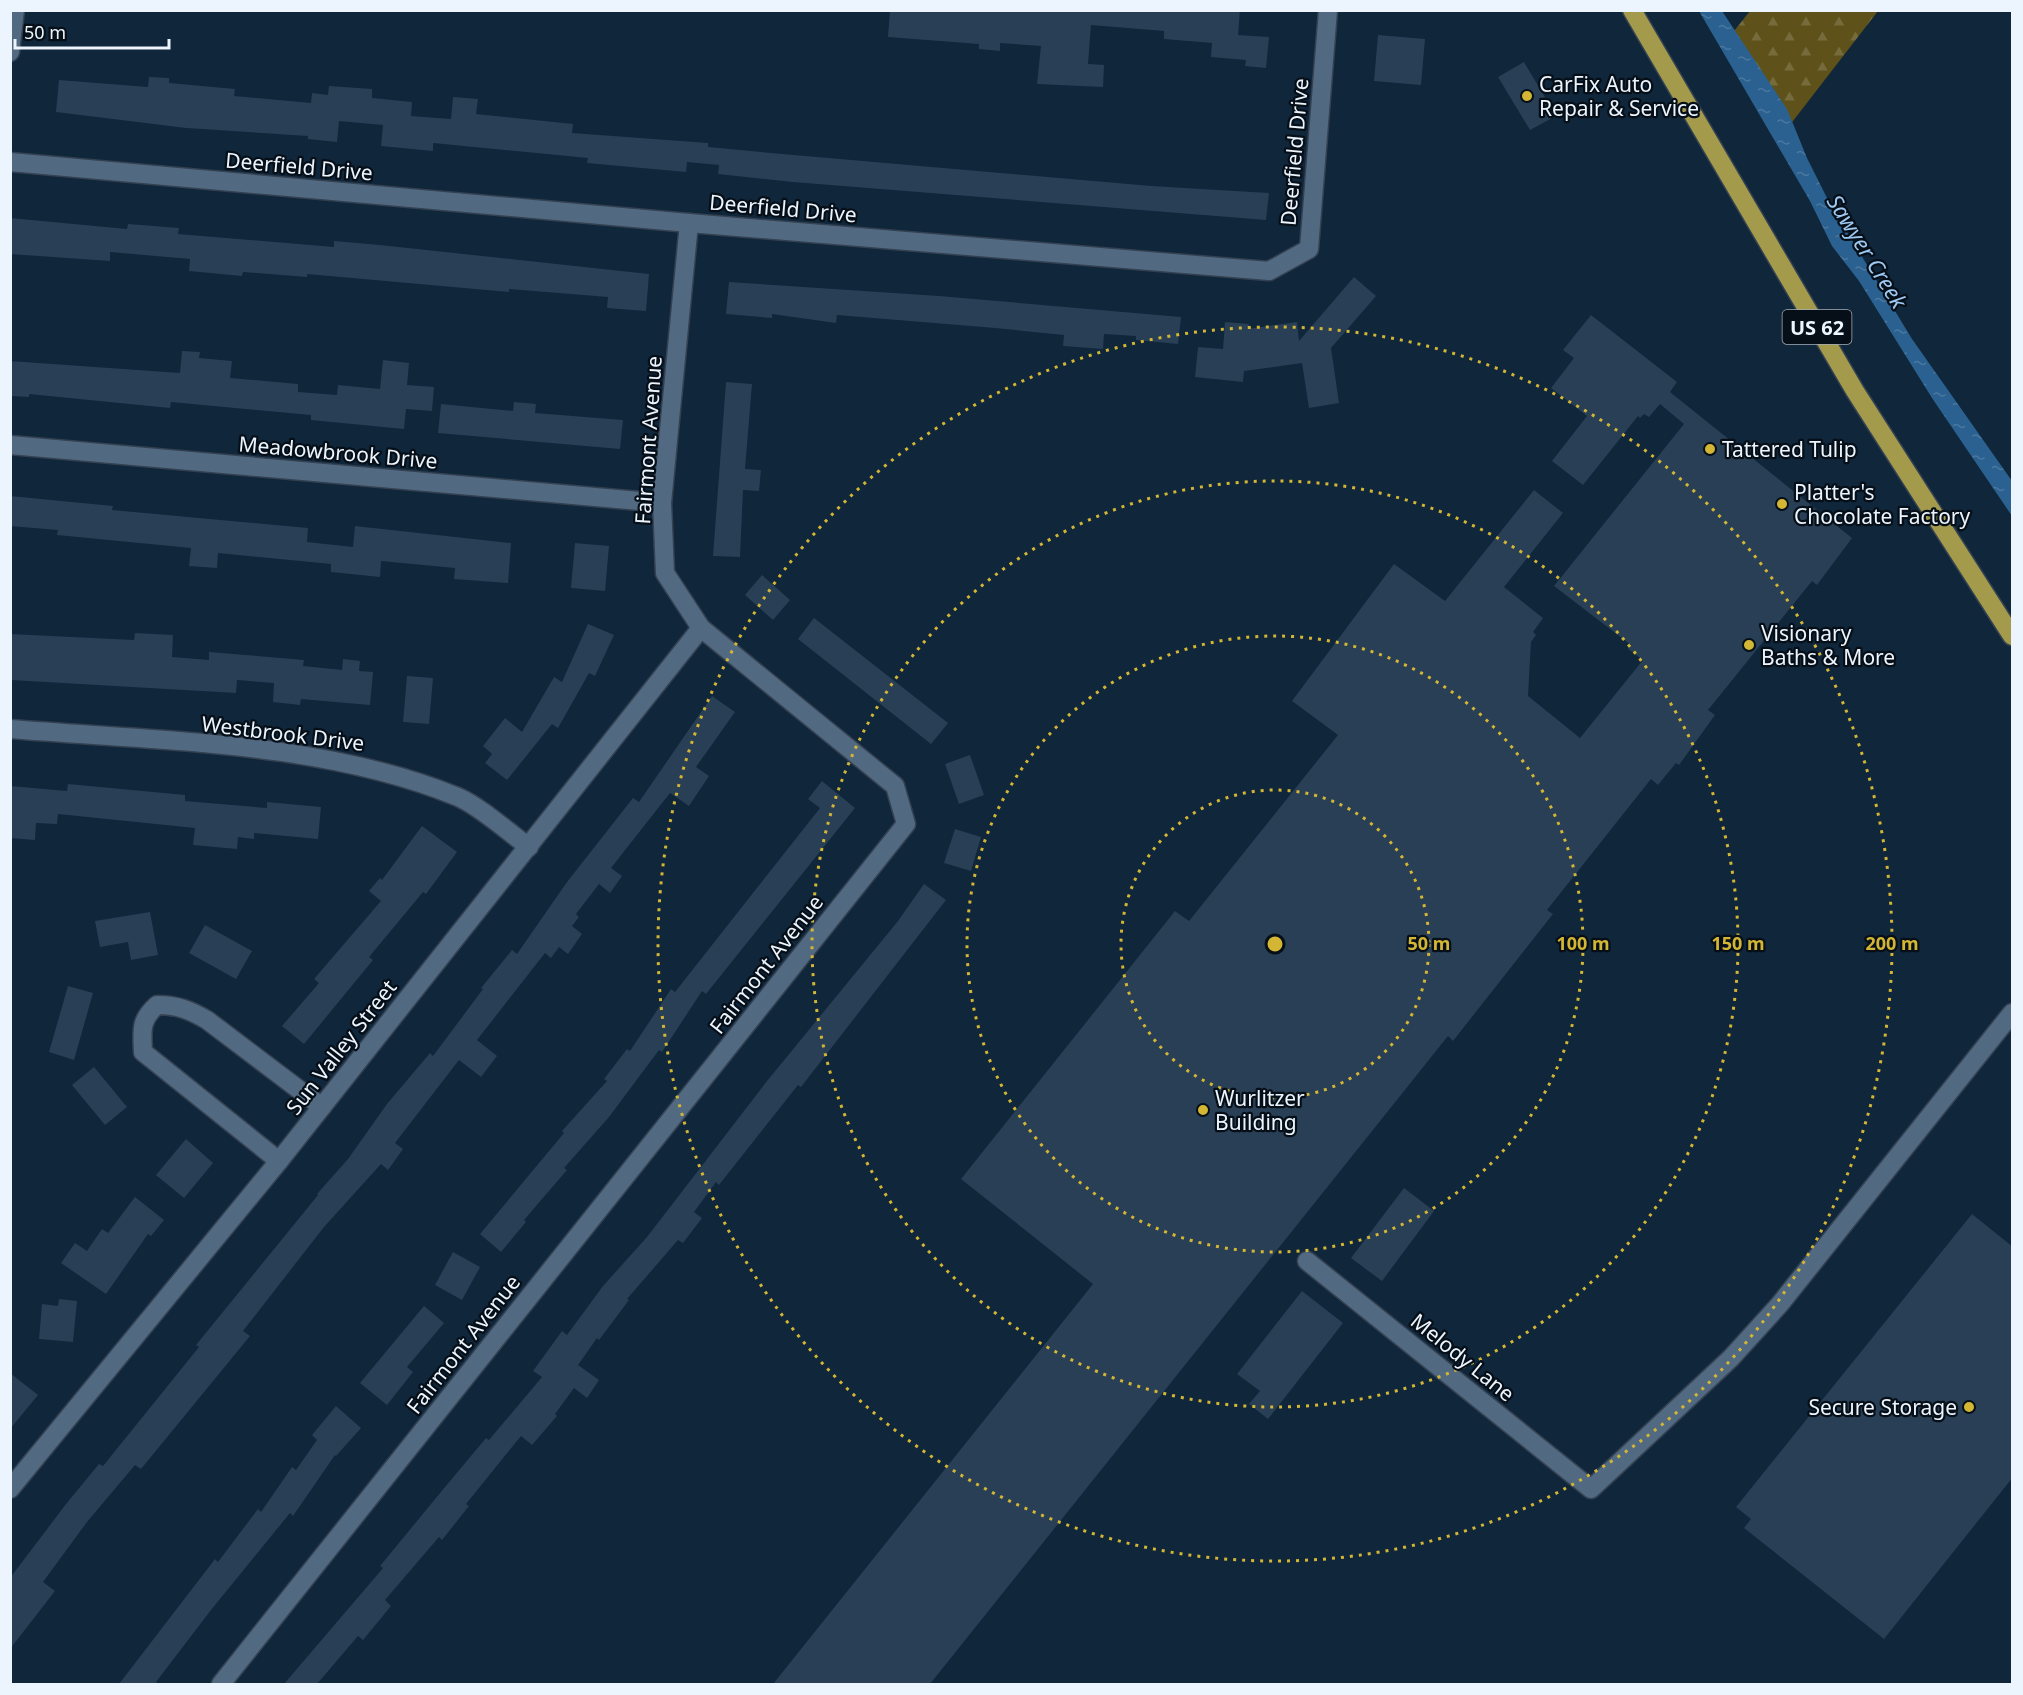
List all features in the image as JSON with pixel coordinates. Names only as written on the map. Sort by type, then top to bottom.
[{"type":"main road","name":"US 62","points":[[1632,10],[1855,392],[2013,636]]},
{"type":"street","points":[[10,52],[15,10]]},
{"type":"street","name":"Deerfield Drive","points":[[10,162],[689,223],[1269,271],[1309,249],[1328,10]]},
{"type":"street","name":"Fairmont Avenue","points":[[222,1684],[906,824],[895,786],[701,628],[665,573],[662,503],[689,223]]},
{"type":"street","name":"Meadowbrook Drive","points":[[10,445],[662,503]]},
{"type":"street","name":"Sun Valley Street","points":[[11,1486],[279,1161],[701,628]]},
{"type":"street","name":"Westbrook Drive","points":[[10,729],[270,750],[365,765],[460,798],[529,847]]},
{"type":"street","points":[[279,1161],[143,1052],[142,1031],[145,1016],[157,1005],[175,1005],[191,1011],[207,1020],[322,1107]]},
{"type":"street","name":"Melody Lane","points":[[1307,1261],[1591,1489],[1731,1358],[1780,1304],[2013,1013]]},
{"type":"green space","points":[[1750,11],[1878,11],[1786,130],[1734,31]]},
{"type":"water","points":[[1699,11],[1722,11],[1787,109],[1807,158],[1830,204],[1912,339],[2012,481],[2012,516],[1932,398],[1859,281],[1832,246],[1810,201]]},
{"type":"building","points":[[890,10],[1240,10],[1238,35],[1269,37],[1266,68],[1245,66],[1246,60],[1211,57],[1212,43],[1164,39],[1164,31],[1091,25],[1088,64],[1104,65],[1103,87],[1037,84],[1041,46],[1000,43],[1000,51],[979,49],[979,44],[888,37]]},
{"type":"building","points":[[1378,35],[1425,39],[1421,85],[1374,81]]},
{"type":"building","name":"CarFix Auto Repair & Service","points":[[1524,62],[1556,116],[1530,130],[1498,77]]},
{"type":"building","points":[[149,77],[169,78],[169,83],[235,89],[234,96],[311,103],[312,93],[328,95],[329,86],[372,89],[372,98],[412,102],[411,116],[451,119],[453,97],[478,99],[476,114],[573,124],[572,133],[708,143],[708,147],[1151,186],[1269,193],[1266,220],[793,182],[718,174],[719,165],[687,162],[686,172],[587,163],[588,158],[433,143],[433,151],[381,146],[383,125],[339,121],[337,142],[308,139],[308,136],[186,128],[56,112],[59,80],[148,87]]},
{"type":"building","points":[[10,218],[127,229],[128,224],[179,228],[178,234],[334,247],[334,241],[380,245],[649,274],[646,311],[607,308],[608,297],[509,289],[509,292],[307,274],[307,277],[243,272],[242,276],[189,271],[190,259],[110,252],[110,261],[10,254]]},
{"type":"building","points":[[1354,277],[1376,296],[1331,348],[1339,403],[1309,408],[1302,363],[1244,371],[1243,382],[1195,377],[1198,347],[1223,349],[1225,322],[1249,324],[1248,329],[1297,322],[1299,341]]},
{"type":"building","points":[[729,282],[939,296],[1181,317],[1178,344],[1136,340],[1136,336],[1104,334],[1103,349],[1063,346],[1064,335],[995,328],[837,315],[836,323],[772,314],[772,318],[726,314]]},
{"type":"building","name":"Wurlitzer Building","points":[[1591,315],[1677,382],[1670,392],[1852,538],[1817,585],[1812,581],[1708,710],[1715,715],[1679,765],[1676,763],[1658,785],[1651,779],[1547,910],[1553,914],[1453,1041],[1448,1036],[930,1684],[773,1684],[1093,1284],[961,1179],[1175,911],[1189,921],[1338,735],[1292,701],[1394,564],[1445,601],[1534,490],[1563,513],[1504,587],[1543,618],[1533,632],[1536,635],[1531,642],[1528,696],[1580,738],[1643,660],[1628,649],[1631,645],[1554,586],[1684,424],[1660,404],[1649,417],[1644,414],[1640,418],[1638,416],[1583,485],[1552,461],[1587,416],[1551,388],[1574,358],[1563,350]]},
{"type":"building","points":[[182,351],[200,352],[199,358],[232,361],[230,378],[298,384],[298,392],[337,395],[338,385],[380,389],[383,360],[409,363],[407,385],[434,387],[432,411],[406,409],[404,429],[311,420],[311,415],[171,402],[170,408],[29,394],[29,397],[10,396],[10,361],[180,373]]},
{"type":"building","points":[[726,382],[752,384],[745,469],[761,470],[759,491],[743,490],[740,557],[713,556]]},
{"type":"building","points":[[514,402],[536,404],[535,413],[623,420],[620,449],[438,433],[441,404],[513,411]]},
{"type":"building","points":[[10,496],[113,506],[112,510],[308,528],[307,542],[353,547],[355,526],[511,543],[508,583],[454,579],[455,568],[381,561],[380,577],[331,572],[331,564],[218,553],[217,568],[189,566],[191,548],[57,535],[58,530],[10,526]]},
{"type":"building","points":[[575,543],[609,546],[605,591],[571,588]]},
{"type":"building","points":[[762,575],[790,600],[773,620],[745,595]]},
{"type":"building","points":[[814,618],[948,723],[931,744],[798,639]]},
{"type":"building","points":[[588,624],[614,635],[595,676],[589,673],[558,728],[552,724],[507,780],[485,763],[492,754],[483,746],[505,718],[522,732],[554,677],[562,682]]},
{"type":"building","points":[[135,633],[173,635],[172,657],[209,660],[209,652],[304,660],[303,666],[342,670],[343,659],[360,661],[359,671],[373,672],[370,705],[301,699],[300,705],[273,702],[274,683],[237,680],[236,693],[11,680],[10,634],[134,640]]},
{"type":"building","points":[[407,676],[433,678],[429,724],[403,722]]},
{"type":"building","points":[[712,696],[735,712],[696,767],[709,776],[689,806],[670,793],[611,868],[622,876],[610,893],[599,884],[576,914],[579,917],[572,926],[582,934],[568,954],[559,947],[551,958],[545,953],[477,1040],[497,1056],[481,1077],[459,1060],[395,1143],[403,1149],[388,1170],[381,1164],[324,1227],[243,1331],[250,1336],[141,1469],[135,1465],[87,1522],[43,1582],[55,1591],[10,1649],[10,1578],[66,1504],[99,1464],[103,1466],[199,1347],[196,1345],[317,1194],[348,1159],[387,1104],[430,1053],[433,1056],[483,989],[481,988],[512,950],[517,954],[567,882],[633,798],[639,802]]},
{"type":"building","points":[[970,755],[984,795],[959,804],[945,764]]},
{"type":"building","points":[[822,781],[855,808],[706,994],[702,991],[662,1052],[659,1050],[609,1117],[564,1168],[567,1170],[524,1220],[526,1222],[501,1252],[480,1234],[564,1133],[562,1131],[607,1081],[604,1079],[627,1049],[630,1051],[671,989],[675,992],[820,808],[808,799]]},
{"type":"building","points":[[68,784],[185,795],[185,801],[267,808],[267,802],[321,807],[318,839],[254,833],[254,839],[238,837],[237,849],[193,845],[195,828],[58,814],[57,824],[36,823],[35,840],[10,838],[10,786],[67,791]]},
{"type":"building","points":[[422,826],[457,852],[426,894],[423,892],[369,957],[373,960],[304,1044],[282,1026],[319,983],[314,979],[381,901],[369,891],[380,878],[382,880]]},
{"type":"building","points":[[955,829],[981,837],[971,871],[944,863]]},
{"type":"building","points":[[924,884],[946,900],[801,1087],[798,1085],[719,1185],[716,1182],[694,1212],[702,1218],[683,1243],[678,1240],[627,1299],[629,1300],[599,1340],[597,1338],[578,1365],[599,1380],[587,1398],[574,1388],[555,1414],[557,1416],[532,1445],[521,1436],[466,1504],[469,1506],[442,1540],[439,1537],[385,1600],[391,1606],[363,1640],[358,1636],[317,1684],[284,1684],[383,1568],[380,1566],[486,1438],[489,1440],[542,1377],[533,1371],[562,1331],[567,1335],[603,1286],[647,1237],[767,1081],[898,921]]},
{"type":"building","points":[[150,912],[158,955],[131,960],[128,942],[100,947],[95,921]]},
{"type":"building","points":[[205,925],[252,951],[236,979],[189,953]]},
{"type":"building","points":[[68,986],[93,993],[74,1060],[49,1052]]},
{"type":"building","points":[[94,1067],[127,1107],[105,1125],[72,1085]]},
{"type":"building","points":[[186,1139],[213,1163],[184,1198],[156,1175]]},
{"type":"building","points":[[1404,1188],[1434,1211],[1382,1281],[1351,1258]]},
{"type":"building","points":[[135,1197],[164,1220],[151,1236],[148,1234],[106,1294],[61,1263],[75,1243],[87,1251],[102,1229],[108,1233]]},
{"type":"building","points":[[1972,1214],[2013,1247],[2013,1477],[1884,1639],[1744,1528],[1751,1519],[1736,1507]]},
{"type":"building","points":[[453,1252],[480,1267],[462,1300],[435,1285]]},
{"type":"building","points":[[1302,1291],[1343,1323],[1268,1419],[1249,1404],[1260,1391],[1237,1374]]},
{"type":"building","points":[[59,1299],[77,1301],[73,1342],[39,1339],[42,1304],[58,1306]]},
{"type":"building","points":[[424,1306],[444,1323],[407,1367],[413,1372],[387,1405],[360,1383]]},
{"type":"building","points":[[10,1373],[38,1395],[10,1429]]},
{"type":"building","points":[[336,1406],[361,1428],[335,1455],[293,1516],[290,1513],[211,1610],[156,1682],[159,1684],[119,1684],[215,1559],[218,1562],[258,1509],[261,1512],[292,1467],[296,1470],[317,1440],[312,1435]]},
{"type":"place","name":"CarFix Auto Repair & Service","points":[[1527,96]]},
{"type":"place","name":"Tattered Tulip","points":[[1710,449]]},
{"type":"place","name":"Platter's Chocolate Factory","points":[[1782,504]]},
{"type":"place","name":"Visionary Baths & More","points":[[1749,645]]},
{"type":"place","name":"Wurlitzer Building","points":[[1203,1110]]},
{"type":"place","name":"Secure Storage","points":[[1969,1407]]},
{"type":"water label","name":"Sawyer Creek","points":[[1868,251]]}]
